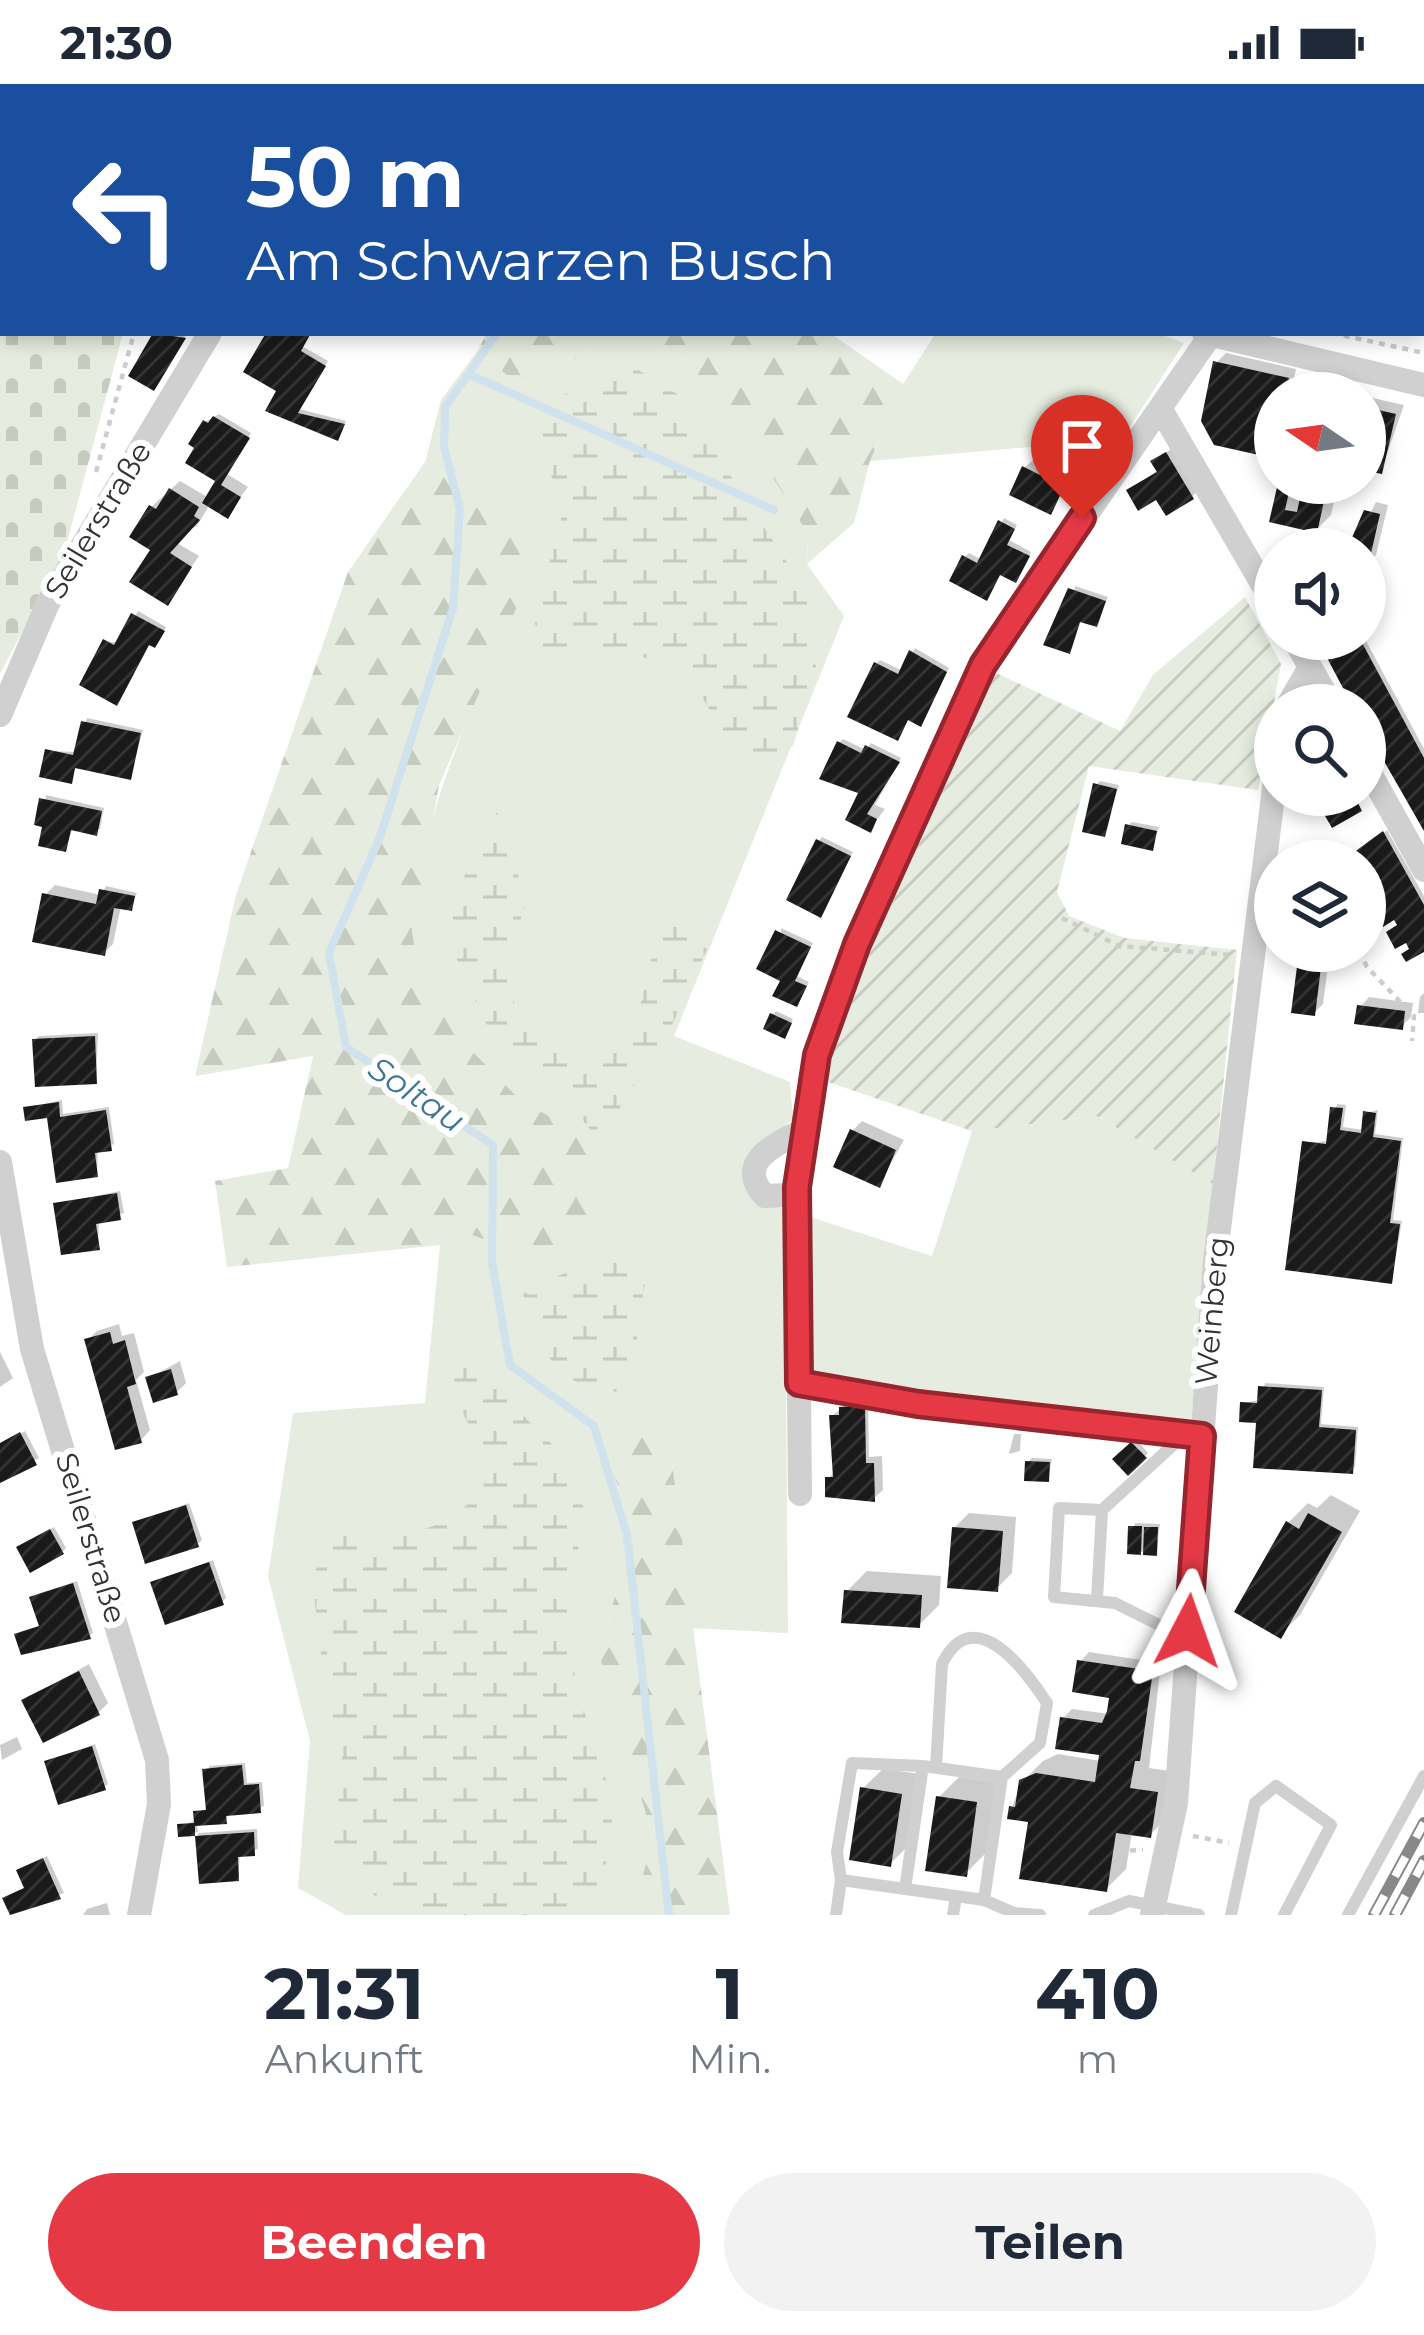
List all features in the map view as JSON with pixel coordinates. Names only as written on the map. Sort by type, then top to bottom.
[{"type":"street","name":"Seilerstraße","points":[[0,715],[48,603],[209,336]]},
{"type":"street","points":[[800,1494],[797,1187],[817,1055],[857,944],[983,665],[1208,336]]},
{"type":"street","points":[[1217,336],[1424,385]]},
{"type":"street","points":[[1160,408],[1254,570]]},
{"type":"street","points":[[1306,660],[1320,684]]},
{"type":"street","points":[[1300,684],[1310,667]]},
{"type":"street","points":[[1386,801],[1424,869]]},
{"type":"street","name":"Weinberg","points":[[1153,1910],[1176,1803],[1188,1631],[1193,1436],[1270,816]]},
{"type":"street","points":[[797,1187],[788,1196],[765,1196],[754,1185],[754,1167],[764,1149],[802,1131]]},
{"type":"street","name":"Seilerstraße","points":[[0,1162],[32,1349],[157,1760],[159,1804],[140,1915]]},
{"type":"street","points":[[799,1383],[918,1404],[1193,1436]]},
{"type":"lane","points":[[1188,1631],[1167,1629],[1115,1603],[1054,1597],[1059,1508],[1102,1510],[1193,1436]]},
{"type":"lane","points":[[1097,1600],[1102,1510]]},
{"type":"lane","points":[[905,1889],[929,1767],[942,1664],[950,1649],[965,1641],[985,1640],[1005,1648],[1022,1664],[1047,1703],[1040,1744],[1002,1777],[984,1900]]},
{"type":"lane","points":[[836,1915],[841,1880],[837,1852],[852,1763],[1002,1777]]},
{"type":"lane","points":[[1348,1915],[1424,1776]]},
{"type":"lane","points":[[1231,1915],[1256,1803],[1276,1786],[1330,1825],[1284,1915]]},
{"type":"lane","points":[[841,1880],[984,1900],[1014,1913],[1040,1915]]},
{"type":"lane","points":[[953,1915],[956,1897]]},
{"type":"lane","points":[[1094,1915],[1129,1901],[1153,1910],[1199,1915]]},
{"type":"path","points":[[95,477],[133,336]]},
{"type":"path","points":[[1346,336],[1424,353]]},
{"type":"path","points":[[1062,918],[1119,946],[1249,956]]},
{"type":"path","points":[[1377,972],[1414,1016],[1412,1041]]},
{"type":"path","points":[[1189,1835],[1210,1839]]},
{"type":"green space","points":[[0,336],[122,336],[65,550],[0,674]]},
{"type":"green space","points":[[485,336],[597,336],[555,380],[517,384],[478,350]]},
{"type":"green space","points":[[597,336],[650,336],[688,365],[746,434],[808,534],[807,564],[844,616],[674,1036],[790,1082],[793,1119],[762,1145],[763,1202],[932,1256],[972,1131],[1097,1116],[1213,1184],[1190,1432],[915,1410],[786,1385],[788,1633],[691,1628],[671,1455],[603,1444],[632,1523],[600,1658],[653,1838],[632,1915],[346,1915],[298,1888],[310,1741],[268,1576],[293,1413],[425,1403],[440,1245],[472,1235],[534,1257],[596,1164],[578,1137],[521,1102],[472,1053],[421,983],[412,939],[417,885],[451,762],[540,539],[425,462],[441,400],[478,350],[517,384],[555,380]]},
{"type":"green space","points":[[650,336],[834,336],[903,384],[870,461],[854,523],[807,564],[808,534],[746,434],[688,365]]},
{"type":"green space","points":[[934,336],[1165,336],[1184,343],[1122,439],[870,461],[903,384]]},
{"type":"green space","points":[[627,363],[677,394],[809,596],[816,668],[793,746],[761,765],[727,737],[691,680],[637,654],[590,652],[543,664],[534,618],[565,504],[528,429],[573,387]]},
{"type":"green space","points":[[425,462],[540,539],[518,604],[439,785],[412,932],[421,983],[462,1041],[522,1102],[578,1131],[596,1164],[583,1244],[534,1257],[472,1235],[440,1245],[227,1267],[215,1181],[288,1168],[313,1056],[195,1076],[236,895],[348,572]]},
{"type":"green space","points":[[1245,597],[1254,614],[1254,660],[1279,660],[1281,664],[1277,684],[1254,684],[1254,789],[1089,766],[1057,892],[1069,916],[1124,938],[1237,950],[1213,1184],[1097,1116],[972,1131],[825,1081],[868,944],[992,671],[1120,731],[1153,675]]},
{"type":"green space","points":[[497,812],[526,900],[506,971],[519,1022],[588,1074],[636,1023],[661,920],[714,934],[671,1027],[599,1140],[557,1089],[488,1028],[447,937],[460,885]]},
{"type":"green space","points":[[613,1248],[645,1282],[629,1391],[588,1393],[546,1355],[523,1294]]},
{"type":"green space","points":[[463,1356],[561,1453],[586,1513],[571,1580],[575,1690],[602,1756],[613,1829],[601,1886],[551,1915],[442,1915],[373,1895],[334,1843],[343,1762],[323,1673],[312,1575],[342,1532],[420,1530],[452,1517],[484,1488],[479,1446],[451,1389]]},
{"type":"green space","points":[[643,1427],[671,1455],[730,1915],[632,1915],[653,1838],[600,1658],[632,1523],[602,1443]]},
{"type":"building","points":[[151,336],[186,338],[154,391],[128,376]]},
{"type":"building","points":[[264,336],[309,336],[301,351],[326,366],[298,413],[345,424],[338,441],[265,411],[276,391],[243,372]]},
{"type":"building","points":[[1213,361],[1262,372],[1254,372],[1254,454],[1214,445],[1201,421]]},
{"type":"building","points":[[1386,412],[1396,414],[1386,457]]},
{"type":"building","points":[[213,416],[250,438],[221,485],[241,497],[228,519],[202,503],[215,481],[185,463],[194,448],[188,444],[203,420],[208,423]]},
{"type":"building","points":[[1166,452],[1194,499],[1166,516],[1156,500],[1138,511],[1126,490],[1157,472],[1150,461]]},
{"type":"building","points":[[1022,466],[1064,487],[1051,515],[1009,495]]},
{"type":"building","points":[[169,488],[199,507],[194,516],[200,520],[170,553],[192,567],[168,606],[129,582],[150,550],[129,537],[149,505],[156,509]]},
{"type":"building","points":[[1273,504],[1286,504],[1285,510],[1297,512],[1299,504],[1323,504],[1318,528],[1269,522]]},
{"type":"building","points":[[1364,510],[1380,514],[1377,528],[1356,528]]},
{"type":"building","points":[[998,520],[1015,529],[1007,545],[1030,556],[1016,583],[1000,575],[987,601],[949,581],[962,555],[977,563]]},
{"type":"building","points":[[1068,588],[1106,601],[1097,627],[1080,622],[1070,654],[1043,645]]},
{"type":"building","points":[[131,613],[165,631],[155,648],[149,645],[117,706],[79,685],[103,639],[114,645]]},
{"type":"building","points":[[909,650],[947,672],[921,727],[908,720],[898,741],[847,717],[874,662],[898,674]]},
{"type":"building","points":[[1328,660],[1371,660],[1384,684],[1341,684]]},
{"type":"building","points":[[1386,687],[1424,758],[1424,831],[1386,765]]},
{"type":"building","points":[[81,721],[141,733],[131,780],[75,768],[72,784],[39,777],[45,749],[73,755]]},
{"type":"building","points":[[837,741],[861,753],[865,745],[900,762],[867,814],[877,819],[871,833],[845,820],[858,793],[819,779]]},
{"type":"building","points":[[1093,783],[1117,789],[1105,837],[1082,832]]},
{"type":"building","points":[[39,798],[102,811],[97,836],[71,830],[66,852],[38,846],[42,827],[34,825]]},
{"type":"building","points":[[1325,816],[1353,816],[1332,828]]},
{"type":"building","points":[[1125,824],[1157,831],[1153,851],[1121,844]]},
{"type":"building","points":[[1383,831],[1424,905],[1424,952],[1406,962],[1401,954],[1409,949],[1406,943],[1395,949],[1386,932],[1397,925],[1394,920],[1386,925],[1386,840],[1371,840]]},
{"type":"building","points":[[816,839],[851,856],[821,918],[786,900]]},
{"type":"building","points":[[99,889],[135,896],[132,911],[114,908],[105,956],[32,942],[42,893],[96,904]]},
{"type":"building","points":[[775,930],[811,947],[795,981],[807,986],[797,1007],[772,996],[780,981],[756,969]]},
{"type":"building","points":[[1296,972],[1320,972],[1315,1016],[1291,1013]]},
{"type":"building","points":[[1357,1005],[1405,1011],[1403,1030],[1354,1024]]},
{"type":"building","points":[[770,1013],[792,1023],[785,1039],[763,1029]]},
{"type":"building","points":[[95,1036],[97,1084],[35,1087],[32,1039]]},
{"type":"building","points":[[59,1102],[60,1117],[106,1110],[112,1151],[95,1153],[98,1177],[56,1183],[47,1118],[25,1121],[23,1107]]},
{"type":"building","points":[[1330,1107],[1343,1108],[1340,1130],[1361,1133],[1363,1111],[1376,1113],[1373,1137],[1401,1141],[1390,1223],[1400,1224],[1392,1284],[1285,1270],[1302,1141],[1326,1144]]},
{"type":"building","points":[[850,1129],[896,1150],[880,1188],[833,1167]]},
{"type":"building","points":[[117,1193],[121,1220],[96,1224],[100,1250],[61,1255],[53,1203]]},
{"type":"building","points":[[110,1332],[113,1344],[125,1340],[136,1384],[127,1387],[142,1443],[115,1450],[84,1339]]},
{"type":"building","points":[[171,1369],[178,1395],[153,1403],[145,1377]]},
{"type":"building","points":[[1258,1386],[1322,1390],[1319,1427],[1356,1430],[1353,1474],[1253,1468],[1256,1423],[1239,1422],[1240,1402],[1257,1403]]},
{"type":"building","points":[[865,1406],[866,1463],[874,1463],[875,1502],[825,1497],[825,1477],[833,1477],[829,1415],[839,1415],[839,1407]]},
{"type":"building","points":[[20,1432],[37,1465],[0,1483],[0,1443]]},
{"type":"building","points":[[1131,1442],[1147,1458],[1128,1476],[1112,1459]]},
{"type":"building","points":[[1025,1461],[1050,1462],[1049,1482],[1024,1481]]},
{"type":"building","points":[[186,1505],[199,1547],[145,1564],[132,1522]]},
{"type":"building","points":[[1308,1513],[1342,1532],[1281,1639],[1234,1612],[1286,1521],[1299,1529]]},
{"type":"building","points":[[1128,1526],[1142,1526],[1141,1555],[1127,1554]]},
{"type":"building","points":[[952,1527],[1003,1531],[998,1592],[947,1588]]},
{"type":"building","points":[[1144,1527],[1158,1527],[1157,1556],[1143,1555]]},
{"type":"building","points":[[50,1529],[64,1554],[30,1573],[16,1547]]},
{"type":"building","points":[[209,1562],[224,1605],[165,1625],[150,1582]]},
{"type":"building","points":[[73,1583],[91,1639],[21,1655],[14,1634],[39,1626],[29,1597]]},
{"type":"building","points":[[844,1590],[922,1595],[920,1628],[841,1623]]},
{"type":"building","points":[[1077,1660],[1153,1671],[1140,1761],[1135,1761],[1130,1788],[1158,1792],[1151,1838],[1116,1833],[1107,1892],[1019,1879],[1028,1822],[1007,1819],[1009,1806],[1015,1807],[1019,1780],[1036,1773],[1095,1782],[1099,1755],[1055,1749],[1060,1717],[1102,1723],[1107,1711],[1109,1698],[1072,1692]]},
{"type":"building","points":[[79,1671],[100,1715],[43,1743],[21,1700]]},
{"type":"building","points":[[92,1746],[106,1790],[58,1805],[44,1761]]},
{"type":"building","points":[[242,1765],[244,1785],[259,1784],[261,1813],[226,1816],[227,1824],[195,1826],[195,1836],[178,1837],[177,1824],[194,1823],[193,1811],[206,1810],[202,1769]]},
{"type":"building","points":[[860,1787],[902,1794],[891,1867],[849,1860]]},
{"type":"building","points":[[936,1796],[977,1802],[967,1877],[925,1871]]},
{"type":"building","points":[[254,1832],[255,1856],[238,1857],[239,1881],[199,1884],[195,1836]]},
{"type":"building","points":[[43,1858],[61,1899],[10,1915],[2,1898],[24,1888],[16,1870]]},
{"type":"waterway","name":"Soltau","points":[[495,336],[445,407],[444,447],[460,509],[453,608],[380,837],[329,953],[346,1047],[493,1145],[492,1263],[510,1365],[594,1426],[627,1535],[669,1915]]},
{"type":"waterway","points":[[468,374],[774,510]]},
{"type":"railway","points":[[1374,1915],[1424,1823]]},
{"type":"railway","points":[[1395,1915],[1424,1861]]},
{"type":"route","points":[[1082,518],[983,665],[857,944],[817,1055],[797,1187],[799,1383],[918,1404],[1202,1436],[1188,1631]]}]
